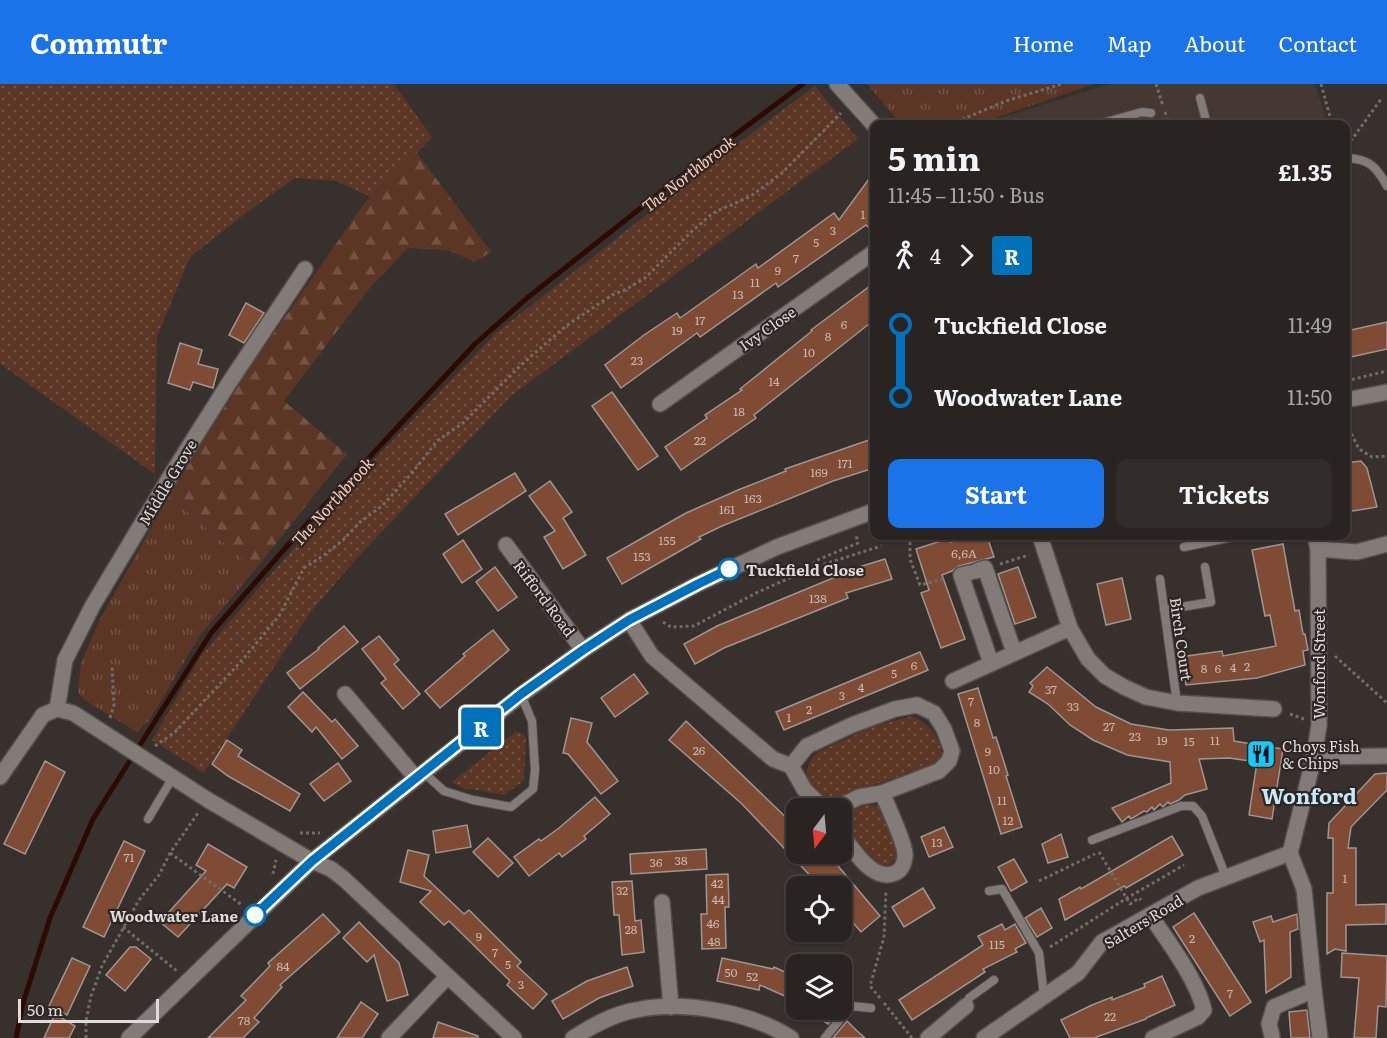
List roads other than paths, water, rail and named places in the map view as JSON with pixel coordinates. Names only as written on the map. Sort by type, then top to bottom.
[{"type":"street","points":[[837,84],[870,121]]},
{"type":"street","name":"Ivy Close","points":[[660,404],[870,255]]},
{"type":"street","name":"Middle Grove","points":[[57,708],[64,660],[93,605],[200,429],[305,269]]},
{"type":"street","points":[[1350,399],[1387,392]]},
{"type":"street","name":"Rifford Road","points":[[129,1038],[312,861],[521,694],[583,650],[629,620],[698,584],[777,547],[870,512]]},
{"type":"street","points":[[1041,540],[1070,628],[1088,659],[1105,676],[1146,697],[1177,703],[1274,709]]},
{"type":"street","points":[[1316,542],[1357,552],[1387,544]]},
{"type":"street","name":"Wonford Street","points":[[1290,853],[1314,757],[1319,725],[1316,542]]},
{"type":"street","name":"Rifford Road","points":[[506,546],[583,650]]},
{"type":"street","points":[[991,663],[973,572],[1014,652]]},
{"type":"street","points":[[629,620],[652,656],[773,759],[791,766],[804,789],[813,798]]},
{"type":"street","points":[[953,681],[1070,628]]},
{"type":"street","points":[[345,694],[420,775]]},
{"type":"street","points":[[791,766],[807,746],[884,713],[917,705],[934,713],[944,729],[952,751],[949,761],[939,771],[882,793],[852,800]]},
{"type":"street","points":[[0,777],[43,715],[57,708],[73,713],[208,800],[312,861],[331,869],[514,1038]]},
{"type":"street","points":[[1314,757],[1387,756]]},
{"type":"street","points":[[852,848],[877,874],[887,876],[898,872],[904,863],[905,852],[882,793]]},
{"type":"street","points":[[1290,853],[1304,889],[1320,1038]]},
{"type":"street","name":"Salters Road","points":[[984,1038],[1078,973],[1102,942],[1198,888],[1290,853]]},
{"type":"street","points":[[662,902],[671,1007]]},
{"type":"street","points":[[1150,915],[1175,952],[1202,1000],[1204,1010],[1198,1017],[1153,1038]]},
{"type":"street","points":[[389,1038],[447,976]]},
{"type":"street","points":[[1272,1036],[1269,1024],[1274,1007],[1314,990]]},
{"type":"street","points":[[928,1038],[966,1006]]},
{"type":"street","points":[[573,1038],[618,1015],[635,1010],[671,1007],[733,1014],[767,1024],[791,1038]]},
{"type":"lane","points":[[1200,98],[1207,120]]},
{"type":"lane","points":[[1113,120],[1142,112],[1151,113]]},
{"type":"lane","points":[[1350,157],[1372,163],[1387,186]]},
{"type":"lane","points":[[1184,547],[1218,540]]},
{"type":"lane","points":[[1164,610],[1211,602],[1204,567]]},
{"type":"lane","name":"Birch Court","points":[[1160,579],[1177,703]]},
{"type":"lane","points":[[420,775],[444,791],[473,800],[511,807],[533,789],[535,770],[532,721],[521,694]]},
{"type":"lane","points":[[148,819],[173,777]]},
{"type":"lane","points":[[1092,840],[1181,806],[1193,806],[1202,816],[1227,877]]},
{"type":"lane","points":[[989,891],[1002,889],[1039,953],[1044,996]]},
{"type":"lane","points":[[966,1006],[969,998],[994,980]]},
{"type":"lane","points":[[825,1038],[851,1006],[871,1008]]},
{"type":"waterway","name":"The Northbrook","points":[[16,1038],[24,1000],[50,918],[93,819],[211,633],[295,537],[475,344],[527,298],[704,158],[803,84]]},
{"type":"place","name":"Tuckfield Close","points":[[729,569]]},
{"type":"place","name":"Choys Fish & Chips","points":[[1261,754]]},
{"type":"place","name":"Woodwater Lane","points":[[255,915]]},
{"type":"district","name":"Wonford","points":[[1309,794]]}]
